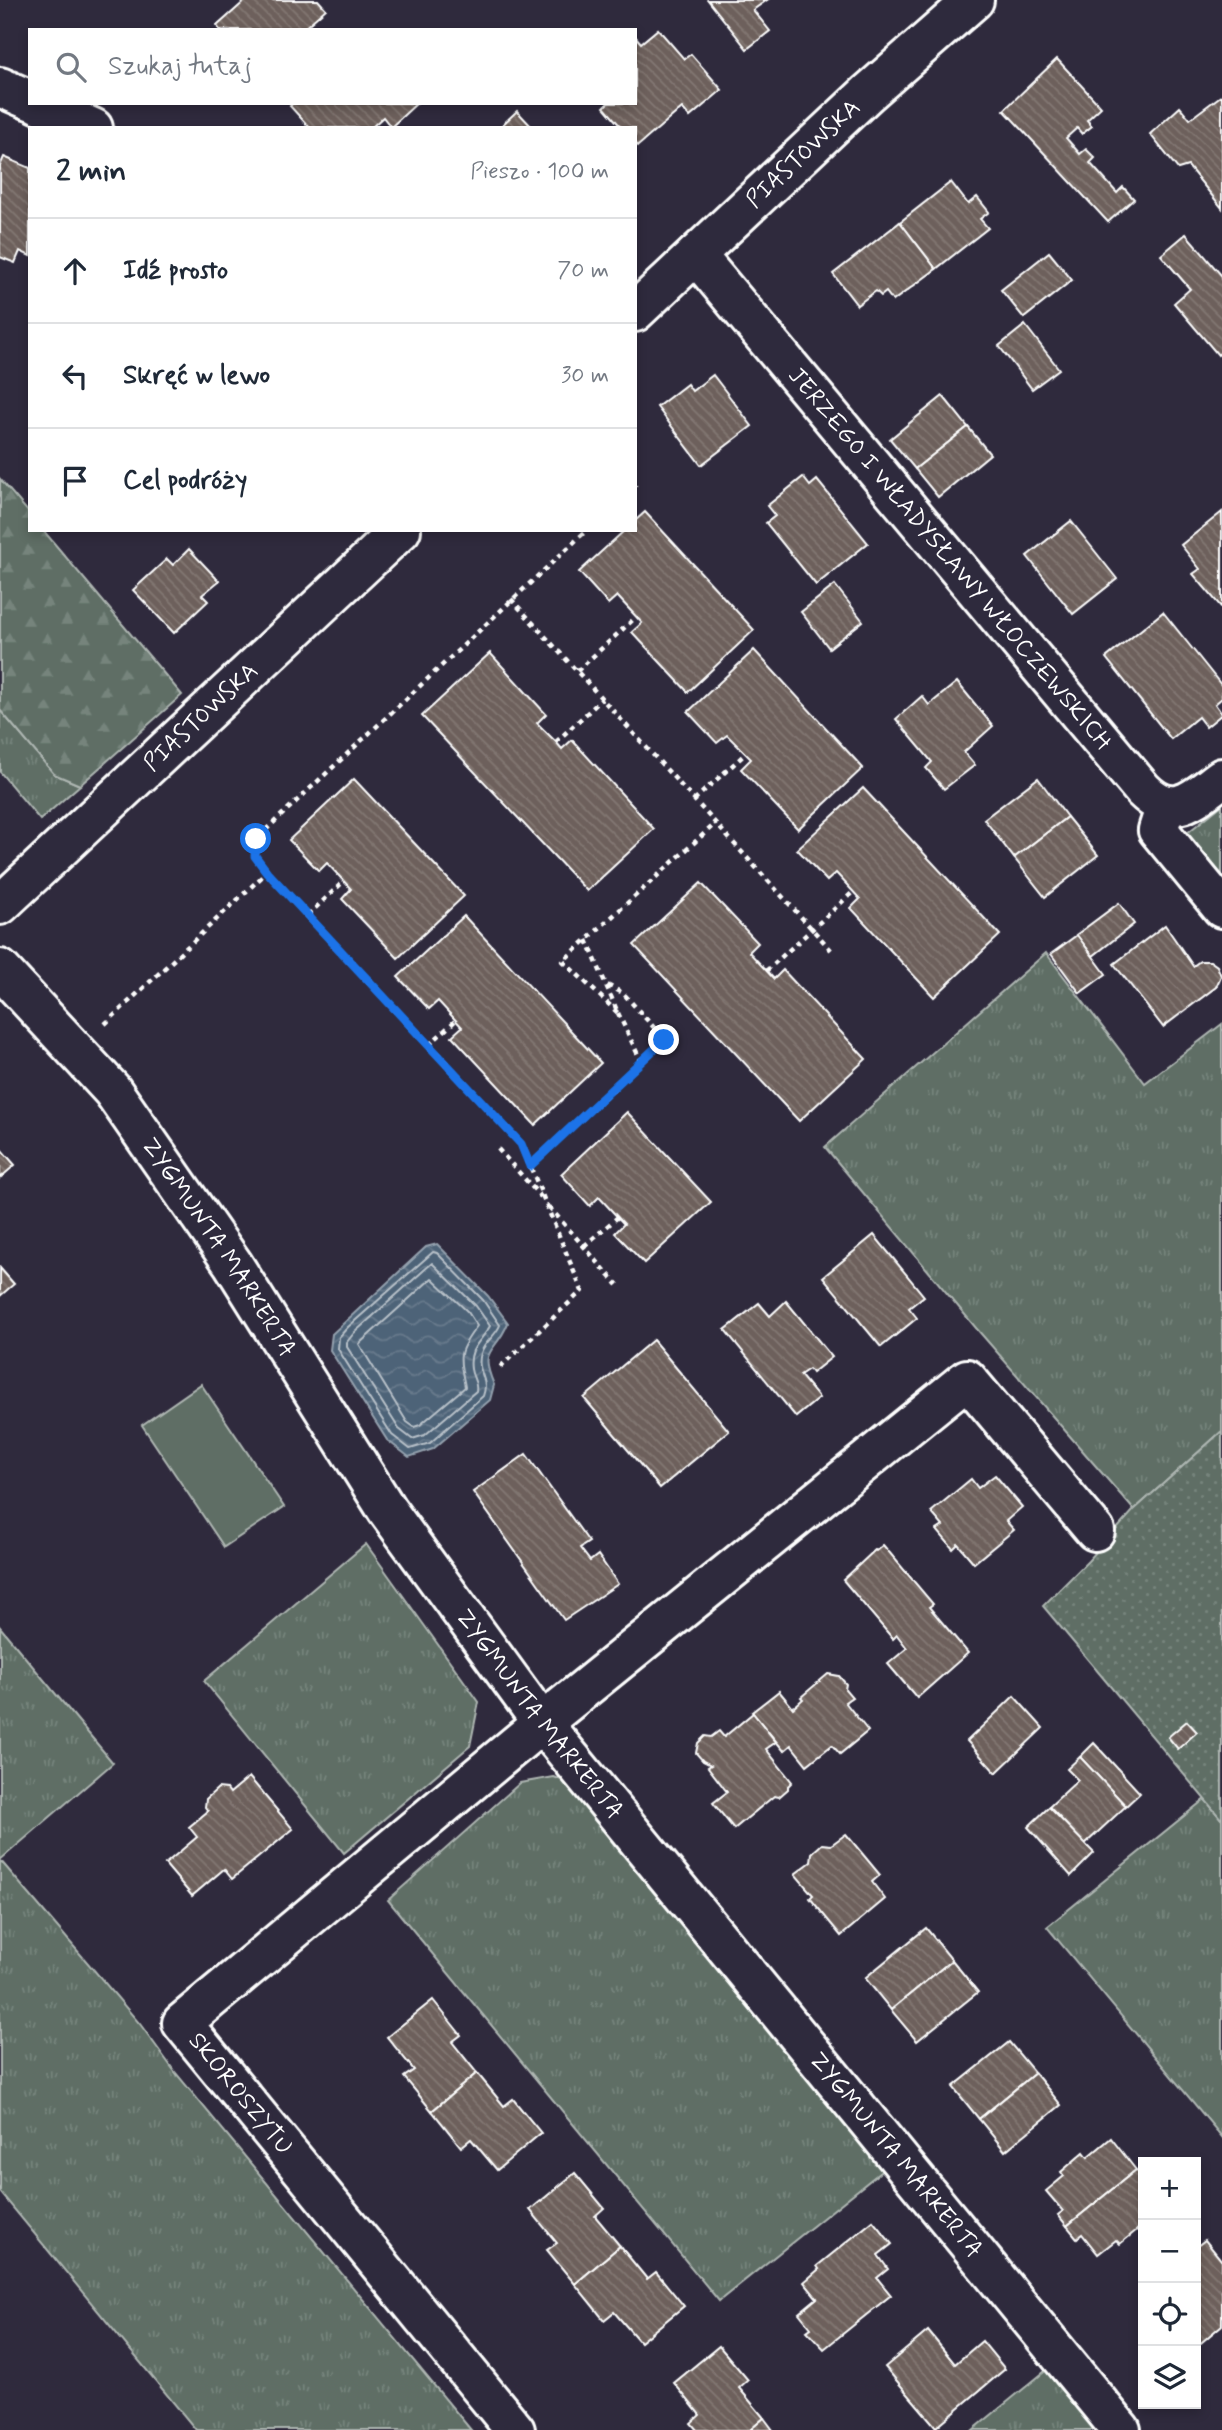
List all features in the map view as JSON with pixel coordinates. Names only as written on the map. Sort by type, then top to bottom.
[{"type":"street","name":"PIASTOWSKA","points":[[637,310],[868,93],[974,0]]},
{"type":"street","points":[[0,87],[28,99]]},
{"type":"street","points":[[41,105],[89,126]]},
{"type":"street","name":"JERZEGO I WŁADYSŁAWY WŁOCZEWSKICH","points":[[696,255],[1143,790],[1155,802],[1166,805]]},
{"type":"street","name":"PIASTOWSKA","points":[[0,905],[399,532]]},
{"type":"street","points":[[1222,778],[1194,799],[1177,806],[1166,805],[1158,830],[1222,908]]},
{"type":"street","name":"ZYGMUNTA MARKERTA","points":[[0,969],[112,1090],[233,1264],[387,1510],[542,1723],[1121,2430]]},
{"type":"street","points":[[542,1723],[967,1379],[1095,1531]]},
{"type":"street","name":"SKOROSZYTU","points":[[515,2430],[182,2023],[542,1723]]},
{"type":"path","points":[[499,1368],[582,1291],[521,1144],[267,872],[255,856],[256,839],[585,532]]},
{"type":"path","points":[[511,600],[833,952]]},
{"type":"path","points":[[577,671],[636,617]]},
{"type":"path","points":[[556,742],[603,699]]},
{"type":"path","points":[[694,800],[745,754]]},
{"type":"path","points":[[618,1013],[563,961],[716,824]]},
{"type":"path","points":[[105,1024],[267,872]]},
{"type":"path","points":[[308,915],[344,881]]},
{"type":"path","points":[[766,971],[853,892]]},
{"type":"path","points":[[587,940],[641,1061]]},
{"type":"path","points":[[530,1166],[664,1040],[623,993],[606,985]]},
{"type":"path","points":[[429,1045],[456,1020]]},
{"type":"path","points":[[498,1149],[618,1285]]},
{"type":"path","points":[[584,1247],[618,1217]]},
{"type":"green space","points":[[0,479],[28,512],[28,532],[45,532],[182,695],[80,785],[54,774],[0,710]]},
{"type":"green space","points":[[0,710],[54,774],[80,785],[40,820],[0,772]]},
{"type":"green space","points":[[1222,805],[1222,889],[1181,838]]},
{"type":"green space","points":[[1046,953],[1145,1083],[1222,1024],[1222,1431],[1134,1510],[976,1328],[825,1147]]},
{"type":"green space","points":[[201,1384],[284,1507],[224,1547],[142,1425]]},
{"type":"green space","points":[[1222,1431],[1222,1820],[1043,1606],[1134,1510]]},
{"type":"green space","points":[[366,1544],[479,1702],[470,1746],[344,1853],[204,1681]]},
{"type":"green space","points":[[0,1627],[113,1763],[0,1860]]},
{"type":"green space","points":[[554,1777],[584,1789],[889,2165],[719,2301],[388,1900],[520,1783]]},
{"type":"green space","points":[[1205,1799],[1222,1820],[1222,2137],[1047,1927]]},
{"type":"green space","points":[[0,1860],[140,2024],[175,2072],[471,2430],[196,2430],[0,2192]]},
{"type":"green space","points":[[1049,2368],[1100,2430],[973,2430]]},
{"type":"water","points":[[437,1244],[488,1296],[508,1323],[488,1357],[489,1373],[494,1385],[490,1400],[433,1449],[409,1457],[387,1440],[330,1350],[332,1334],[426,1247]]},
{"type":"building","points":[[246,0],[318,0],[326,9],[304,28],[217,26]]},
{"type":"building","points":[[708,0],[767,0],[753,10],[770,31],[747,49]]},
{"type":"building","points":[[658,29],[684,59],[691,54],[722,90],[690,117],[682,108],[638,146],[637,126],[620,126],[604,107],[637,105],[637,38],[641,43]]},
{"type":"building","points":[[1057,59],[1101,107],[1087,120],[1092,126],[1082,134],[1077,128],[1066,138],[1080,154],[1086,149],[1095,158],[1090,163],[1117,193],[1123,187],[1134,199],[1108,222],[1004,110]]},
{"type":"building","points":[[1222,95],[1222,208],[1188,166],[1178,169],[1150,134],[1180,107],[1190,119]]},
{"type":"building","points":[[415,105],[392,126],[383,117],[373,126],[308,126],[290,106]]},
{"type":"building","points":[[517,111],[531,126],[501,126]]},
{"type":"building","points":[[4,157],[28,167],[28,255],[20,251],[15,263],[0,257],[0,166]]},
{"type":"building","points":[[951,182],[968,204],[977,197],[989,212],[980,219],[988,228],[936,269],[900,222]]},
{"type":"building","points":[[900,222],[936,269],[893,301],[886,292],[881,296],[876,291],[857,305],[833,274]]},
{"type":"building","points":[[1186,234],[1222,276],[1222,351],[1218,355],[1174,303],[1190,289],[1161,255]]},
{"type":"building","points":[[1049,252],[1072,280],[1024,318],[1001,290]]},
{"type":"building","points":[[1025,325],[1059,369],[1032,389],[999,346]]},
{"type":"building","points":[[713,375],[752,426],[701,465],[657,407],[687,384],[692,391]]},
{"type":"building","points":[[943,396],[968,427],[915,469],[890,439]]},
{"type":"building","points":[[968,427],[990,454],[938,497],[915,469]]},
{"type":"building","points":[[803,477],[810,486],[817,480],[868,543],[816,585],[766,523],[775,516],[767,506]]},
{"type":"building","points":[[645,512],[754,630],[688,692],[632,632],[642,623],[617,596],[608,604],[579,572],[623,532],[637,532],[637,519]]},
{"type":"building","points":[[1222,512],[1222,608],[1193,574],[1200,569],[1181,545]]},
{"type":"building","points":[[1071,521],[1117,579],[1073,614],[1027,556]]},
{"type":"building","points":[[189,549],[219,581],[202,595],[208,601],[174,633],[133,590],[167,559],[173,565]]},
{"type":"building","points":[[835,585],[863,621],[829,648],[801,612]]},
{"type":"building","points":[[1163,612],[1222,686],[1222,698],[1215,704],[1222,714],[1206,727],[1198,717],[1171,739],[1106,658]]},
{"type":"building","points":[[754,650],[863,768],[798,829],[741,769],[751,759],[727,735],[717,743],[688,712]]},
{"type":"building","points":[[490,653],[546,714],[537,723],[562,749],[572,740],[654,829],[587,891],[422,716]]},
{"type":"building","points":[[957,682],[993,726],[964,752],[975,765],[944,789],[926,768],[932,762],[896,719],[922,696],[929,705]]},
{"type":"building","points":[[1038,778],[1067,817],[1014,858],[984,819]]},
{"type":"building","points":[[354,779],[464,896],[398,958],[342,899],[351,889],[327,863],[319,871],[289,840]]},
{"type":"building","points":[[863,788],[1000,935],[934,997],[851,908],[860,899],[836,873],[827,881],[797,849]]},
{"type":"building","points":[[1067,817],[1098,855],[1045,897],[1014,858]]},
{"type":"building","points":[[701,883],[758,943],[749,952],[774,979],[783,970],[866,1059],[799,1121],[634,945]]},
{"type":"building","points":[[1119,903],[1134,924],[1093,956],[1076,935]]},
{"type":"building","points":[[464,916],[601,1063],[535,1125],[452,1036],[462,1027],[438,1001],[429,1009],[398,977]]},
{"type":"building","points":[[1165,925],[1193,966],[1200,961],[1210,961],[1217,966],[1221,976],[1216,987],[1163,1027],[1114,964]]},
{"type":"building","points":[[1077,935],[1106,974],[1080,993],[1051,954]]},
{"type":"building","points":[[627,1112],[711,1202],[644,1263],[615,1233],[624,1224],[599,1197],[590,1206],[561,1174]]},
{"type":"building","points":[[0,1148],[15,1165],[0,1178]]},
{"type":"building","points":[[874,1235],[924,1296],[909,1308],[917,1318],[881,1347],[823,1277]]},
{"type":"building","points":[[0,1268],[14,1284],[0,1296]]},
{"type":"building","points":[[786,1301],[832,1357],[812,1373],[809,1369],[800,1375],[819,1398],[796,1417],[725,1330],[759,1303],[770,1316]]},
{"type":"building","points":[[653,1340],[729,1431],[660,1488],[584,1398]]},
{"type":"building","points":[[526,1454],[589,1542],[580,1548],[590,1561],[598,1555],[618,1584],[564,1620],[473,1492]]},
{"type":"building","points":[[995,1475],[1022,1507],[1006,1521],[1014,1530],[974,1563],[958,1544],[953,1549],[937,1530],[943,1526],[931,1512],[971,1479],[978,1488]]},
{"type":"building","points":[[883,1545],[933,1604],[929,1607],[968,1653],[917,1698],[888,1664],[907,1648],[897,1635],[893,1639],[843,1580]]},
{"type":"building","points":[[828,1674],[839,1676],[846,1684],[845,1689],[852,1697],[845,1702],[868,1731],[840,1754],[832,1745],[807,1765],[791,1745],[784,1751],[752,1712],[779,1691],[793,1708],[803,1699],[801,1697]]},
{"type":"building","points":[[1014,1696],[1043,1728],[996,1773],[967,1741]]},
{"type":"building","points":[[753,1713],[776,1742],[766,1749],[792,1782],[779,1797],[774,1796],[734,1829],[713,1803],[727,1792],[708,1767],[711,1765],[696,1753],[698,1743],[705,1736],[711,1737],[719,1731],[724,1737]]},
{"type":"building","points":[[1187,1721],[1197,1732],[1178,1749],[1168,1737]]},
{"type":"building","points":[[1094,1743],[1140,1793],[1126,1806],[1080,1757]]},
{"type":"building","points":[[1080,1757],[1126,1806],[1085,1844],[1049,1807],[1078,1780],[1067,1769]]},
{"type":"building","points":[[249,1777],[293,1829],[232,1879],[224,1869],[192,1896],[165,1864],[197,1837],[189,1827],[208,1811],[205,1807],[206,1799],[218,1788],[227,1789],[230,1793]]},
{"type":"building","points":[[1049,1807],[1094,1853],[1071,1876],[1028,1827]]},
{"type":"building","points":[[846,1834],[880,1875],[872,1882],[885,1899],[841,1936],[810,1898],[813,1895],[795,1874],[811,1862],[812,1853],[822,1844],[831,1845]]},
{"type":"building","points":[[926,1928],[952,1960],[891,2010],[865,1978]]},
{"type":"building","points":[[952,1960],[978,1992],[917,2041],[891,2010]]},
{"type":"building","points":[[433,2000],[461,2035],[452,2042],[477,2073],[432,2111],[404,2077],[414,2070],[387,2037]]},
{"type":"building","points":[[1009,2042],[1035,2073],[979,2119],[953,2087]]},
{"type":"building","points":[[477,2073],[504,2106],[513,2099],[541,2133],[497,2170],[471,2139],[461,2147],[432,2111]]},
{"type":"building","points":[[1035,2073],[1061,2105],[1005,2151],[979,2119]]},
{"type":"building","points":[[1111,2138],[1136,2170],[1067,2226],[1058,2215],[1063,2211],[1046,2191],[1064,2176],[1061,2172],[1084,2152],[1088,2157]]},
{"type":"building","points":[[1136,2170],[1138,2172],[1138,2229],[1120,2244],[1116,2240],[1098,2254],[1082,2234],[1077,2238],[1067,2226]]},
{"type":"building","points":[[575,2173],[604,2208],[595,2216],[620,2246],[575,2284],[547,2250],[557,2243],[530,2210]]},
{"type":"building","points":[[873,2221],[892,2244],[878,2255],[888,2269],[877,2278],[891,2295],[824,2349],[807,2331],[811,2328],[799,2313],[817,2298],[804,2282],[819,2269],[817,2266]]},
{"type":"building","points":[[1205,2240],[1222,2261],[1222,2325],[1201,2343],[1201,2283],[1201,2243]]},
{"type":"building","points":[[620,2246],[647,2279],[656,2272],[684,2306],[640,2342],[614,2312],[604,2320],[575,2284]]},
{"type":"building","points":[[928,2331],[955,2364],[982,2341],[1005,2369],[936,2427],[885,2367]]},
{"type":"building","points":[[719,2346],[748,2380],[739,2388],[764,2418],[750,2430],[697,2430],[691,2423],[700,2415],[674,2383]]},
{"type":"building","points":[[764,2418],[773,2430],[750,2430]]},
{"type":"route","points":[[256,839],[255,856],[267,872],[521,1144],[530,1166],[664,1040]]}]
